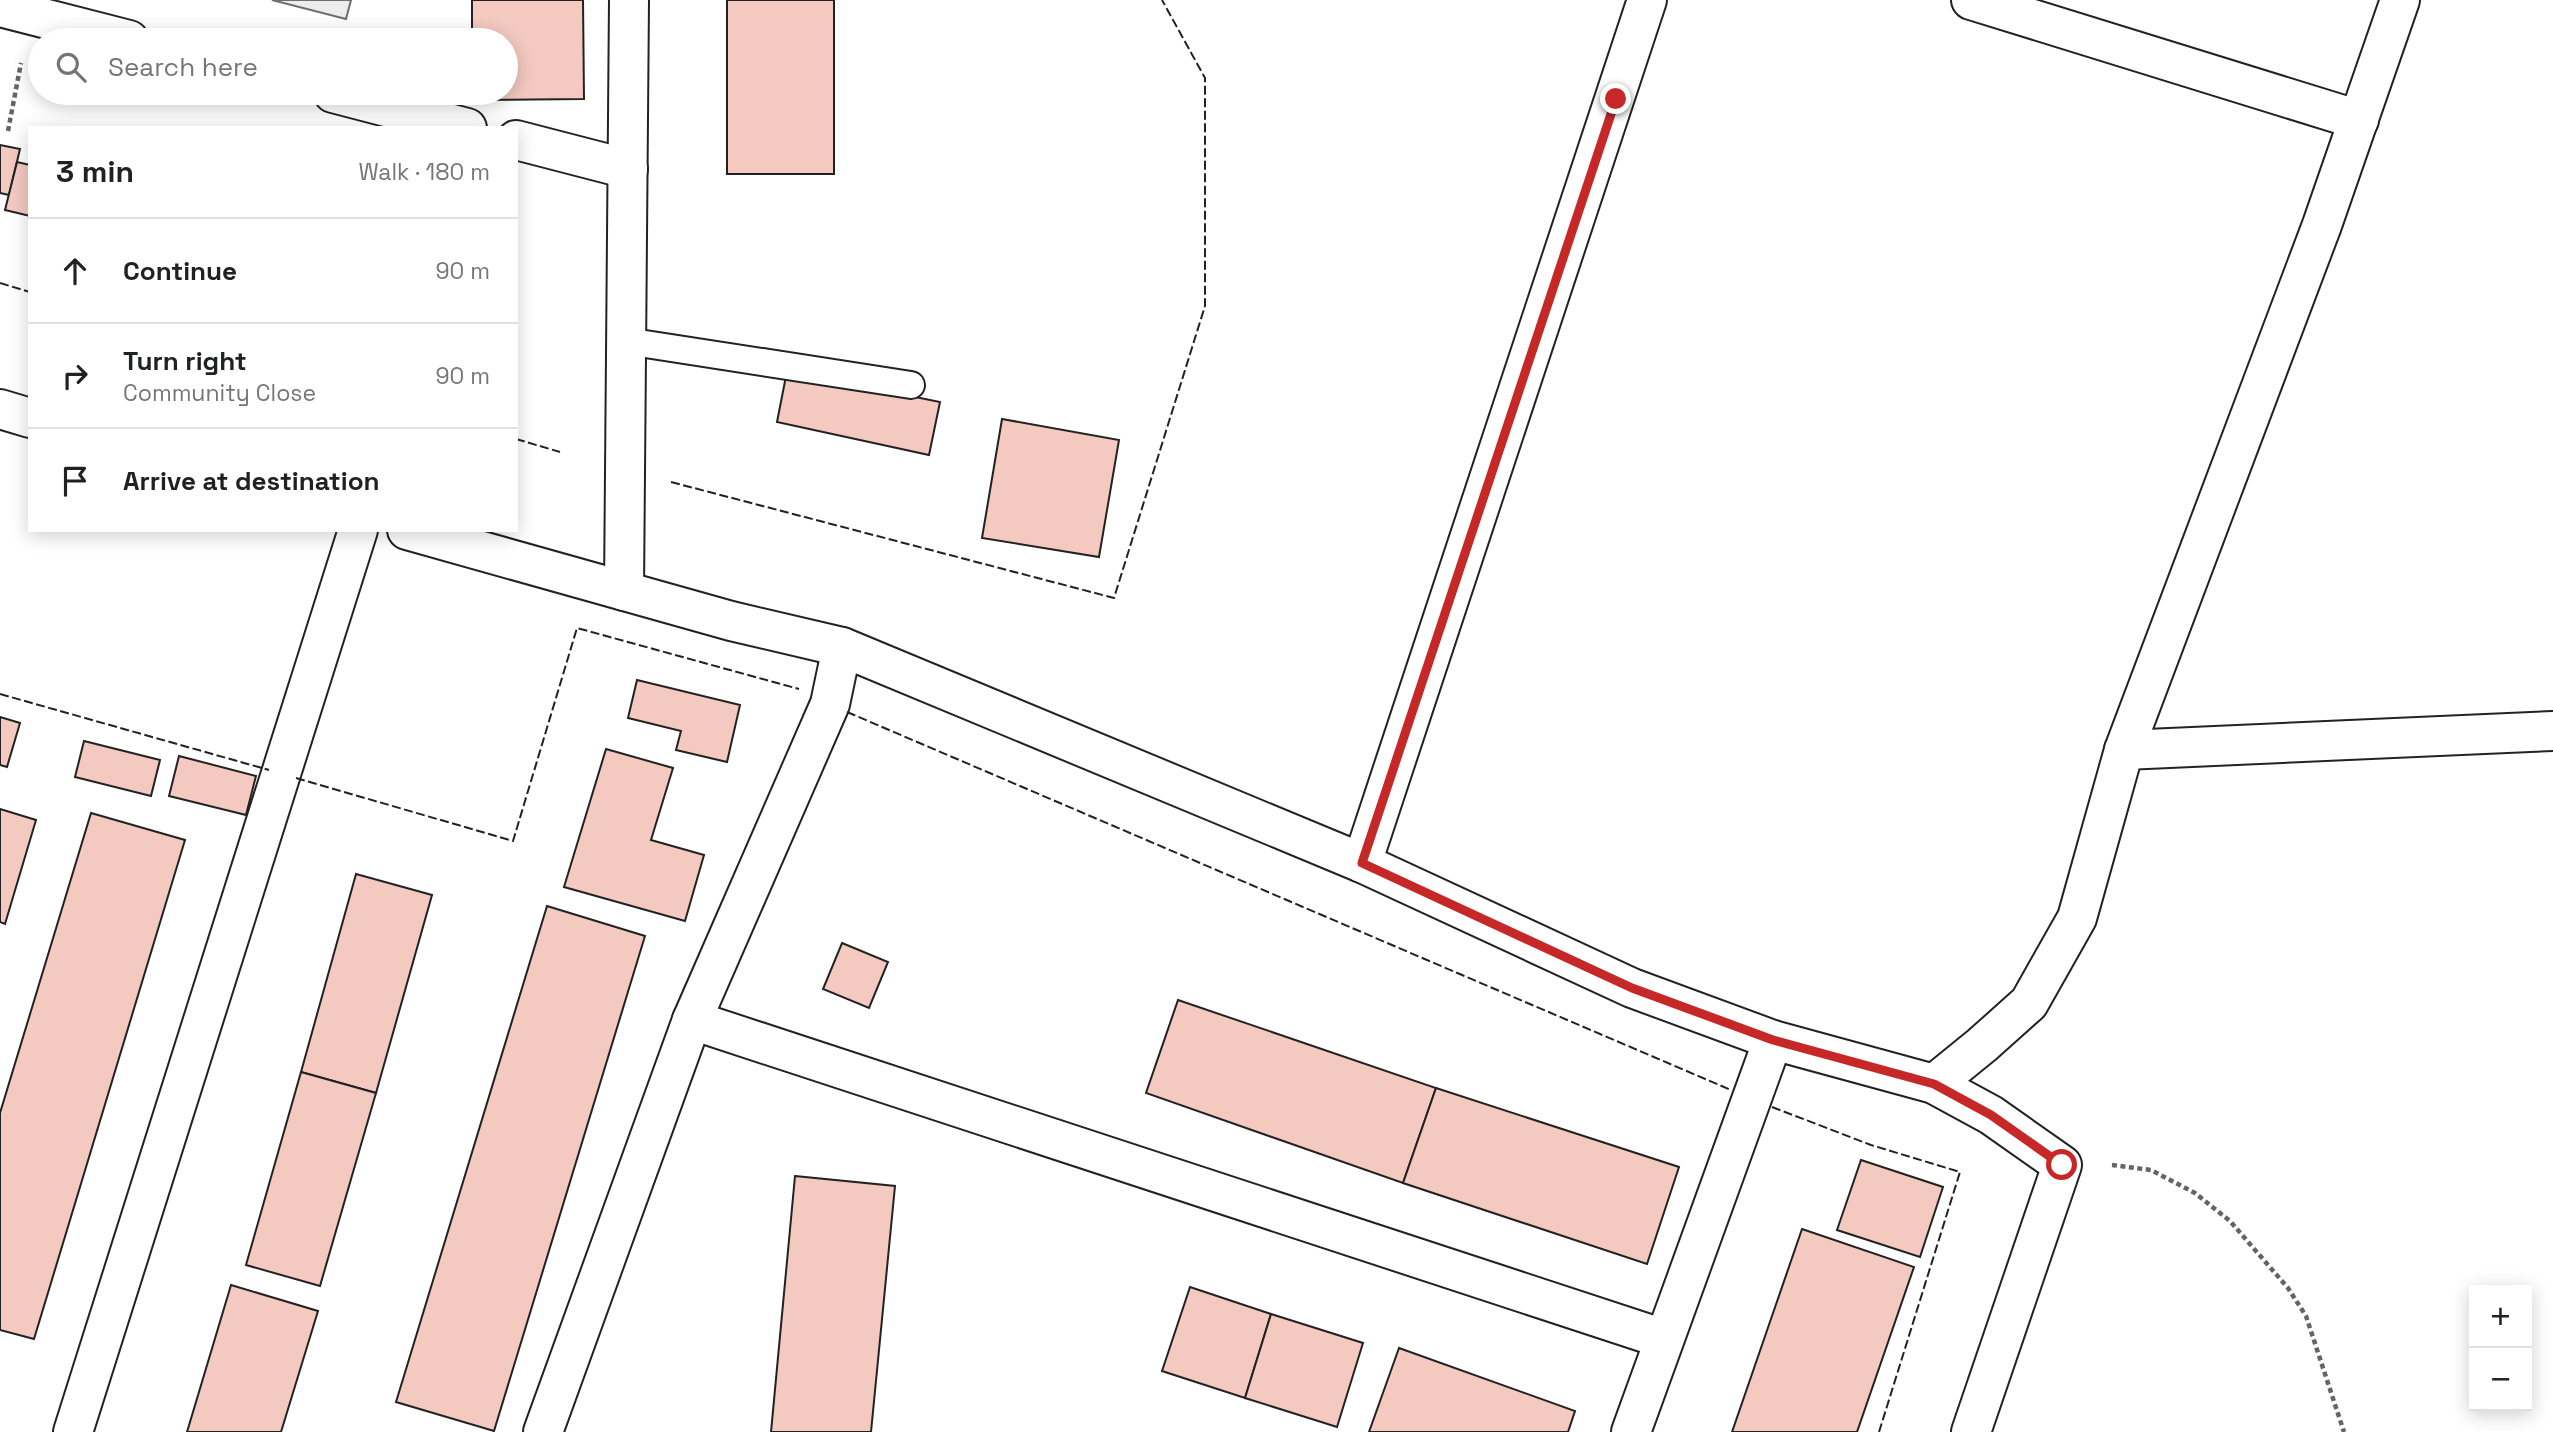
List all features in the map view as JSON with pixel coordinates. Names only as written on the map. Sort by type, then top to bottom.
[{"type":"street","points":[[624,591],[629,0]]},
{"type":"street","points":[[1362,863],[1647,0]]},
{"type":"street","points":[[1971,0],[2358,120]]},
{"type":"street","points":[[1934,1084],[2029,1003],[2077,918],[2124,750],[2322,225],[2400,0]]},
{"type":"street","points":[[0,7],[81,28]]},
{"type":"street","points":[[379,105],[459,126]]},
{"type":"street","points":[[518,142],[628,169]]},
{"type":"street","points":[[0,409],[28,417]]},
{"type":"street","points":[[72,1432],[357,532]]},
{"type":"street","points":[[414,532],[731,621],[842,647],[1362,863],[1632,988],[1773,1040],[1934,1084],[1991,1115],[2062,1165],[1971,1432]]},
{"type":"street","points":[[543,1432],[692,1020],[830,704],[842,647]]},
{"type":"street","points":[[2124,750],[2553,731]]},
{"type":"street","points":[[692,1020],[1664,1339]]},
{"type":"street","points":[[1631,1432],[1773,1040]]},
{"type":"lane","points":[[626,341],[911,385]]},
{"type":"path","points":[[42,28],[49,20]]},
{"type":"path","points":[[8,131],[24,47],[28,43]]},
{"type":"path","points":[[2062,1165],[2103,1164],[2151,1170],[2195,1193],[2230,1221],[2288,1288],[2306,1316],[2344,1432]]},
{"type":"shaded area","points":[[272,0],[351,0],[346,19]]},
{"type":"building","points":[[472,0],[583,0],[584,99],[518,100],[518,28],[472,28]]},
{"type":"building","points":[[727,0],[834,0],[834,174],[727,174]]},
{"type":"building","points":[[0,145],[20,149],[9,195],[0,193]]},
{"type":"building","points":[[17,162],[28,165],[28,216],[5,210]]},
{"type":"building","points":[[787,371],[940,402],[929,455],[777,422]]},
{"type":"building","points":[[1002,419],[1119,440],[1099,557],[982,538]]},
{"type":"building","points":[[637,680],[740,705],[727,762],[676,750],[681,731],[628,718]]},
{"type":"building","points":[[0,717],[20,723],[7,767],[0,765]]},
{"type":"building","points":[[84,741],[160,760],[151,796],[75,777]]},
{"type":"building","points":[[606,749],[673,768],[651,840],[704,855],[685,921],[564,887]]},
{"type":"building","points":[[179,756],[256,776],[246,815],[169,796]]},
{"type":"building","points":[[0,809],[36,820],[5,924],[0,922]]},
{"type":"building","points":[[91,813],[185,840],[34,1339],[0,1330],[0,1113]]},
{"type":"building","points":[[356,874],[432,895],[376,1093],[301,1072]]},
{"type":"building","points":[[547,906],[645,936],[494,1431],[396,1402]]},
{"type":"building","points":[[842,943],[888,962],[869,1008],[823,989]]},
{"type":"building","points":[[1178,1000],[1436,1088],[1403,1183],[1146,1093]]},
{"type":"building","points":[[301,1072],[376,1093],[320,1286],[246,1265]]},
{"type":"building","points":[[1436,1088],[1679,1167],[1647,1264],[1403,1183]]},
{"type":"building","points":[[1861,1160],[1943,1187],[1920,1257],[1837,1230]]},
{"type":"building","points":[[795,1176],[895,1186],[871,1432],[771,1432]]},
{"type":"building","points":[[1802,1229],[1914,1267],[1857,1432],[1732,1432]]},
{"type":"building","points":[[231,1285],[318,1311],[281,1432],[187,1432]]},
{"type":"building","points":[[1190,1287],[1271,1314],[1245,1398],[1162,1371]]},
{"type":"building","points":[[1271,1314],[1363,1343],[1337,1427],[1245,1398]]},
{"type":"building","points":[[1399,1348],[1575,1411],[1568,1432],[1369,1432]]},
{"type":"fence","points":[[671,482],[1114,598],[1205,306],[1205,78],[1162,0]]},
{"type":"fence","points":[[0,283],[28,291]]},
{"type":"fence","points":[[518,440],[560,452]]},
{"type":"fence","points":[[296,778],[513,841],[577,628],[799,689]]},
{"type":"fence","points":[[0,694],[269,770]]},
{"type":"fence","points":[[847,712],[1731,1090]]},
{"type":"fence","points":[[1772,1107],[1871,1145],[1960,1172],[1879,1432]]},
{"type":"route","points":[[1616,99],[1362,863],[1632,988],[1773,1040],[1934,1084],[1991,1115],[2062,1165]]}]
